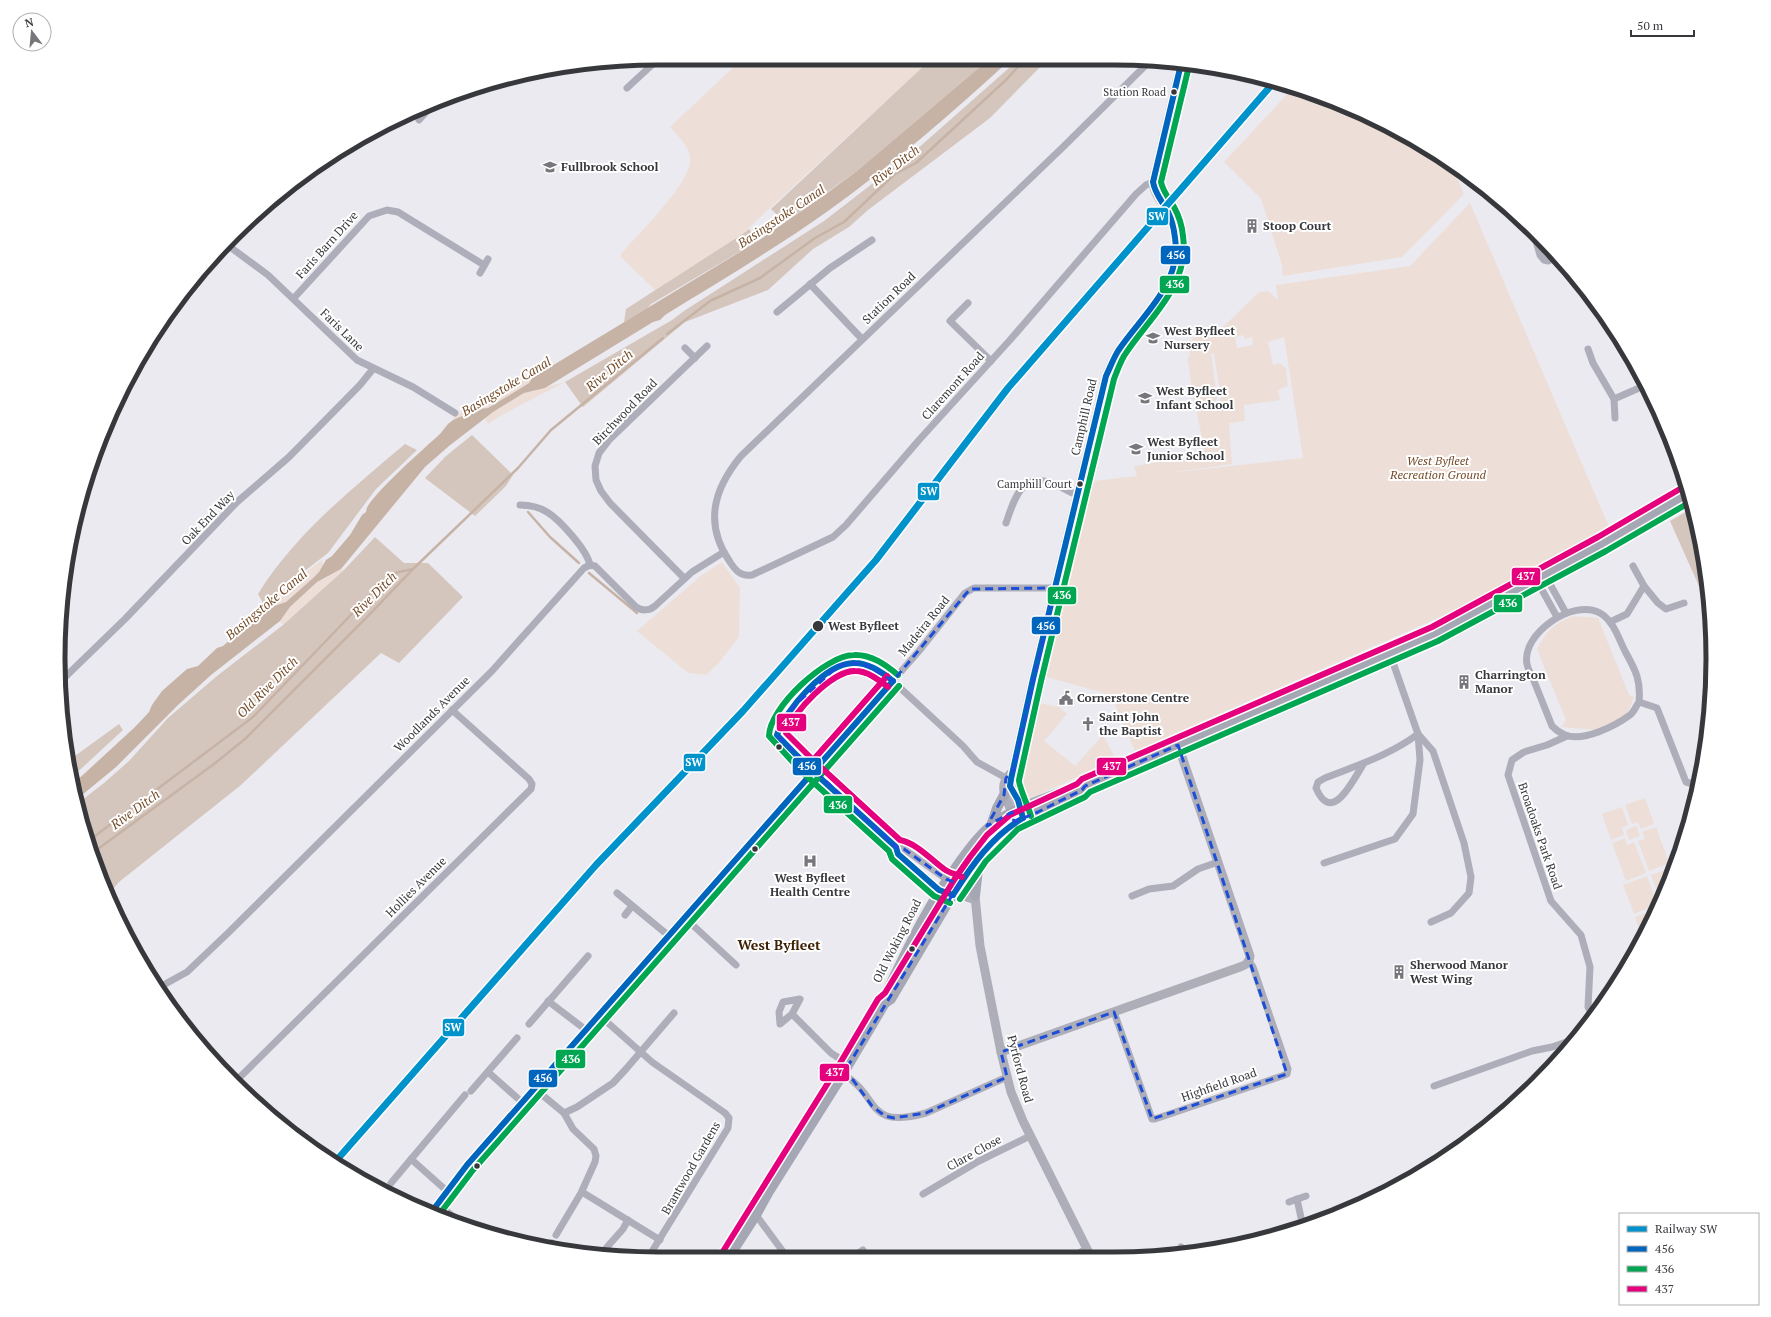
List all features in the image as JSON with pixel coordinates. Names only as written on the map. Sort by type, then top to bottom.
[{"type":"main road","points":[[1017,815],[1076,786],[1085,786],[1435,634],[1602,544],[1684,497]]},
{"type":"main road","points":[[991,826],[997,808],[1004,795]]},
{"type":"main road","name":"Old Woking Road","points":[[885,1003],[885,996],[907,949],[946,880],[983,832],[991,826],[1017,815]]},
{"type":"main road","name":"Old Woking Road","points":[[732,1252],[885,1003],[891,999],[959,884],[979,858],[1017,815]]},
{"type":"main road","points":[[975,898],[979,858]]},
{"type":"street","points":[[627,88],[652,65]]},
{"type":"street","name":"Station Road","points":[[747,576],[738,572],[724,552],[716,532],[713,517],[717,500],[733,466],[744,452],[1061,149],[1145,66]]},
{"type":"street","points":[[1153,182],[1180,69]]},
{"type":"street","name":"Claremont Road","points":[[747,576],[795,556],[833,537],[846,525],[1136,194],[1146,185],[1153,182]]},
{"type":"street","name":"Camphill Road","points":[[1004,795],[1003,788],[1009,775],[1109,369],[1117,352],[1158,299],[1169,280],[1175,262],[1176,245],[1172,224],[1168,213],[1156,194],[1153,182]]},
{"type":"street","name":"Faris Barn Drive","points":[[294,298],[369,216],[387,210],[398,212],[486,262],[480,273]]},
{"type":"street","points":[[777,312],[830,268],[872,240]]},
{"type":"street","points":[[1537,244],[1540,255],[1544,260],[1548,261],[1552,259]]},
{"type":"street","name":"Faris Lane","points":[[231,248],[268,275],[294,298],[357,360],[413,387],[455,413]]},
{"type":"street","points":[[810,284],[862,339]]},
{"type":"street","points":[[968,303],[950,321],[991,361]]},
{"type":"street","name":"Birchwood Road","points":[[684,578],[607,500],[598,486],[595,469],[599,453],[609,440],[707,346]]},
{"type":"street","points":[[685,348],[695,358]]},
{"type":"street","points":[[1588,349],[1614,399],[1616,418]]},
{"type":"street","name":"Oak End Way","points":[[65,677],[125,618],[237,502],[289,457],[360,386],[373,369]]},
{"type":"street","points":[[1614,399],[1640,388]]},
{"type":"street","points":[[1006,523],[1007,511],[1019,491],[1024,486],[1032,482],[1042,480],[1078,495]]},
{"type":"street","points":[[520,505],[533,506],[550,514],[583,549],[588,557],[590,565],[596,567],[636,607],[642,610],[653,608],[684,578],[724,552]]},
{"type":"street","name":"Woodlands Avenue","points":[[163,985],[187,972],[492,671],[581,571],[590,565]]},
{"type":"street","points":[[1633,566],[1644,586],[1658,603],[1666,609],[1684,603]]},
{"type":"street","points":[[1540,577],[1566,613]]},
{"type":"street","points":[[1540,577],[1557,617]]},
{"type":"street","points":[[1610,622],[1626,614],[1644,586]]},
{"type":"street","name":"Madeira Road","points":[[435,1208],[467,1165],[814,772],[919,651],[970,588],[1055,588]]},
{"type":"street","points":[[1566,736],[1552,726],[1527,663],[1529,649],[1537,633],[1557,617],[1566,613],[1585,610],[1599,612],[1610,622],[1633,667],[1641,688],[1639,702],[1657,708],[1686,782],[1692,785]]},
{"type":"street","points":[[1324,863],[1395,838],[1413,814],[1420,760],[1418,734],[1390,654]]},
{"type":"street","points":[[975,898],[967,888],[946,880],[904,849],[896,847],[814,772],[778,735],[780,724],[795,705],[831,670],[849,663],[870,666],[884,673],[893,681],[963,746],[977,762],[1009,775]]},
{"type":"street","name":"Broadoaks Park Road","points":[[1590,1011],[1588,1007],[1590,967],[1581,935],[1551,901],[1508,775],[1512,760],[1524,752],[1547,745],[1566,736],[1595,734],[1616,724],[1631,714],[1639,702]]},
{"type":"street","name":"Hollies Avenue","points":[[239,1078],[531,789],[532,784],[529,779],[452,710]]},
{"type":"street","points":[[1364,763],[1340,798],[1334,803],[1327,803],[1322,800],[1316,788],[1318,782],[1401,747],[1418,734]]},
{"type":"street","points":[[1418,734],[1433,751],[1464,843],[1471,877],[1469,893],[1451,914],[1431,922]]},
{"type":"street","name":"Highfield Road","points":[[1114,1012],[1152,1119],[1287,1074],[1288,1069],[1250,961],[1250,956],[1178,745]]},
{"type":"street","name":"Camphill Road","points":[[1009,775],[1010,786],[1018,800],[1017,815]]},
{"type":"street","points":[[1004,795],[1017,815]]},
{"type":"street","points":[[896,847],[898,854],[939,890],[953,895],[964,895],[975,898]]},
{"type":"street","points":[[1132,896],[1149,888],[1173,886],[1198,868],[1218,862]]},
{"type":"street","points":[[617,893],[669,936]]},
{"type":"street","name":"Pyrford Road","points":[[975,898],[980,946],[1007,1077],[1017,1107],[1030,1136],[1089,1252]]},
{"type":"street","points":[[625,915],[632,906]]},
{"type":"street","points":[[684,918],[736,965]]},
{"type":"street","points":[[529,1024],[588,956]]},
{"type":"street","points":[[1001,1052],[1240,967],[1250,961]]},
{"type":"street","points":[[548,1001],[586,1030]]},
{"type":"street","points":[[564,1113],[577,1107],[613,1082],[674,1013]]},
{"type":"street","points":[[792,1014],[831,1053],[848,1064]]},
{"type":"street","name":"Brantwood Gardens","points":[[599,1015],[640,1053],[672,1078],[725,1113],[730,1121],[728,1128],[652,1252]]},
{"type":"street","points":[[391,1183],[517,1038]]},
{"type":"street","points":[[1434,1086],[1532,1051],[1552,1048],[1565,1043]]},
{"type":"street","points":[[488,1072],[522,1103]]},
{"type":"street","points":[[842,1074],[853,1080],[878,1112],[885,1116],[894,1118],[915,1116],[926,1113],[1007,1077]]},
{"type":"street","points":[[535,1088],[564,1113],[573,1129],[594,1149],[596,1156],[595,1162],[582,1192],[556,1235]]},
{"type":"street","name":"Clare Close","points":[[923,1194],[932,1194],[979,1161],[1030,1136]]},
{"type":"street","points":[[411,1159],[448,1192]]},
{"type":"street","points":[[582,1192],[660,1240]]},
{"type":"street","points":[[1301,1222],[1293,1200],[1306,1196]]},
{"type":"street","points":[[438,1204],[450,1214]]},
{"type":"street","points":[[756,1215],[784,1252]]},
{"type":"street","points":[[605,1249],[623,1229],[628,1220]]},
{"type":"highlighted area","points":[[1055,588],[1013,771],[1006,778],[1004,795],[987,826],[1012,812],[1014,822],[1038,812],[1082,790],[1085,786],[1178,745],[1287,1074],[1152,1119],[1114,1012],[1001,1052],[1007,1077],[926,1113],[894,1118],[885,1116],[872,1106],[853,1080],[843,1074],[959,884],[946,879],[904,849],[896,847],[777,735],[780,724],[795,705],[838,666],[849,663],[864,664],[893,681],[970,589]]},
{"type":"green space","points":[[736,65],[925,65],[741,235],[656,291],[620,256],[674,194],[689,168],[689,153],[682,141],[670,127]]},
{"type":"green space","points":[[1289,92],[1340,110],[1375,126],[1409,145],[1456,175],[1464,194],[1402,257],[1283,276],[1282,265],[1261,199],[1224,162]]},
{"type":"green space","name":"West Byfleet Recreation Ground","points":[[1470,203],[1610,529],[1536,569],[1440,617],[1135,751],[1111,695],[1043,676],[1086,482],[1137,476],[1134,466],[1205,455],[1197,412],[1216,407],[1221,399],[1214,353],[1211,353],[1217,399],[1213,407],[1195,410],[1188,361],[1188,357],[1190,357],[1188,342],[1192,340],[1201,326],[1213,329],[1222,328],[1259,292],[1268,291],[1278,300],[1276,285],[1410,266]],"holes":[[[1243,335],[1245,339],[1252,337],[1253,345],[1237,348],[1235,337]],[[1284,337],[1303,458],[1168,473],[1232,464],[1229,423],[1245,421],[1244,405],[1280,400],[1278,390],[1288,386],[1286,368],[1279,363],[1273,365],[1268,342]]]},
{"type":"green space","points":[[530,373],[532,378],[529,383],[521,388],[488,408],[478,409],[453,420],[454,417],[492,392]]},
{"type":"green space","points":[[565,382],[500,416],[488,424],[485,419],[486,416],[524,393]]},
{"type":"green space","points":[[322,560],[323,565],[319,572],[286,602],[265,609],[264,605]]},
{"type":"green space","points":[[722,562],[740,588],[739,637],[717,665],[706,675],[688,673],[637,631],[702,575]]},
{"type":"green space","points":[[341,569],[344,570],[283,625],[280,621],[290,607],[317,582]]},
{"type":"green space","points":[[1574,616],[1598,618],[1629,695],[1634,697],[1629,710],[1621,719],[1595,730],[1562,727],[1566,720],[1537,649],[1544,637],[1552,628]]},
{"type":"green space","points":[[1039,703],[1059,707],[1067,714],[1044,741],[1075,766],[1103,735],[1116,760],[1031,798],[1020,789],[1019,781]]},
{"type":"green space","points":[[1645,798],[1654,824],[1641,829],[1638,822],[1632,824],[1625,805]]},
{"type":"green space","points":[[1622,807],[1628,825],[1622,828],[1624,835],[1611,840],[1602,814]]},
{"type":"green space","points":[[1636,826],[1640,836],[1629,840],[1626,830]]},
{"type":"green space","points":[[1656,827],[1669,863],[1649,871],[1638,841],[1645,839],[1642,832]]},
{"type":"green space","points":[[1625,838],[1627,845],[1634,842],[1646,873],[1626,881],[1612,843]]},
{"type":"green space","points":[[1667,869],[1658,893],[1651,875]]},
{"type":"green space","points":[[1647,876],[1655,899],[1652,906],[1634,914],[1623,885]]},
{"type":"green space","points":[[1649,912],[1640,930],[1635,917]]},
{"type":"shaded area","points":[[925,65],[982,65],[857,171],[785,222],[771,209]]},
{"type":"shaded area","points":[[982,65],[1004,65],[921,138],[852,193],[808,225],[665,315],[660,320],[653,322],[545,388],[524,393],[493,412],[449,446],[425,467],[341,569],[317,582],[290,607],[280,621],[211,675],[178,705],[116,767],[81,796],[77,780],[135,727],[149,712],[162,691],[187,669],[198,666],[217,648],[223,646],[243,629],[252,617],[265,609],[286,602],[313,578],[319,572],[326,560],[332,556],[350,535],[375,496],[440,434],[448,424],[453,420],[478,409],[488,408],[529,383],[532,378],[758,241],[857,171]]},
{"type":"shaded area","points":[[1012,65],[1042,65],[990,118],[868,210],[849,227],[813,249],[768,290],[685,322],[583,407],[565,382],[672,320],[824,221],[916,150]]},
{"type":"shaded area","points":[[749,229],[758,241],[651,304],[647,309],[624,322],[626,309]]},
{"type":"shaded area","points":[[472,435],[513,475],[506,486],[475,516],[425,478],[446,456]]},
{"type":"shaded area","points":[[405,444],[417,450],[376,489],[328,553],[263,603],[258,594],[289,552],[345,495]]},
{"type":"shaded area","points":[[1687,511],[1695,543],[1702,593],[1670,521]]},
{"type":"shaded area","points":[[375,537],[404,563],[428,563],[463,597],[399,663],[381,653],[241,785],[119,882],[112,890],[96,849],[82,800],[129,761],[168,718],[217,676],[283,625],[344,570]]},
{"type":"shaded area","points":[[119,724],[123,730],[76,774],[73,757]]},
{"type":"waterway","name":"Rive Ditch","points":[[667,334],[710,301],[760,278],[815,238],[844,222],[895,174],[916,163],[1007,79],[1020,65]]},
{"type":"waterway","name":"Rive Ditch","points":[[96,850],[214,764],[245,739],[413,569],[518,468],[551,430],[663,338]]},
{"type":"waterway","points":[[528,512],[550,537],[579,563]]},
{"type":"waterway","name":"Old Rive Ditch","points":[[93,838],[253,717],[390,574],[413,569]]},
{"type":"waterway","points":[[589,573],[637,613]]},
{"type":"rail line","name":"SW","points":[[339,1158],[596,865],[743,711],[876,560],[1008,388],[1270,86]]},
{"type":"transit line","name":"456","points":[[1023,818],[1018,800],[1010,786],[1011,779],[1033,679],[1106,376],[1118,351],[1158,299],[1172,271],[1176,255],[1172,221],[1157,194],[1153,182],[1180,69]]},
{"type":"transit line","name":"436","points":[[1031,816],[1019,780],[1041,681],[1114,379],[1124,356],[1165,301],[1174,286],[1180,271],[1183,254],[1182,229],[1174,207],[1161,182],[1188,70]]},
{"type":"transit line","name":"437","points":[[723,1252],[836,1070],[878,999],[885,993],[954,880],[987,835],[1010,815],[1077,784],[1082,779],[1432,627],[1598,537],[1681,488]]},
{"type":"transit line","name":"436","points":[[960,899],[986,861],[1018,829],[1085,797],[1090,792],[1438,641],[1606,551],[1686,505]]},
{"type":"transit line","name":"436","points":[[898,675],[883,664],[866,656],[854,655],[842,657],[815,673],[801,685],[778,712],[772,724],[769,736],[802,772],[889,851],[892,859],[934,896],[950,903]]},
{"type":"transit line","name":"456","points":[[893,681],[875,669],[860,663],[844,665],[832,670],[808,689],[788,713],[777,735],[807,766],[896,847],[898,854],[939,890],[953,895]]},
{"type":"transit line","name":"437","points":[[888,687],[873,676],[860,671],[846,673],[836,677],[814,694],[805,704],[796,715],[786,733],[813,760],[900,840],[918,848],[946,870],[962,877]]},
{"type":"transit line","name":"437","points":[[808,766],[887,676]]},
{"type":"transit line","name":"456","points":[[434,1208],[467,1165],[893,681]]},
{"type":"transit line","name":"436","points":[[442,1211],[473,1170],[899,686]]},
{"type":"transit line","name":"456","points":[[953,895],[975,862],[992,842],[1023,818]]},
{"type":"place","name":"Station Road","points":[[1174,92]]},
{"type":"place","name":"Fullbrook School","points":[[550,167]]},
{"type":"place","name":"Stoop Court","points":[[1252,226]]},
{"type":"place","name":"West Byfleet Nursery","points":[[1153,338]]},
{"type":"place","name":"West Byfleet Infant School","points":[[1145,398]]},
{"type":"place","name":"West Byfleet Junior School","points":[[1136,449]]},
{"type":"place","name":"Camphill Court","points":[[1080,484]]},
{"type":"place","name":"West Byfleet","points":[[818,626]]},
{"type":"place","name":"Charrington Manor","points":[[1464,682]]},
{"type":"place","name":"Cornerstone Centre","points":[[1066,698]]},
{"type":"place","name":"Saint John the Baptist","points":[[1088,724]]},
{"type":"place","name":"West Byfleet Health Centre","points":[[810,861]]},
{"type":"place","name":"Sherwood Manor West Wing","points":[[1399,972]]},
{"type":"district","name":"West Byfleet","points":[[779,945]]},
{"type":"water label","name":"Basingstoke Canal","points":[[781,216]]},
{"type":"water label","name":"Basingstoke Canal","points":[[506,386]]},
{"type":"water label","name":"Basingstoke Canal","points":[[266,604]]}]
